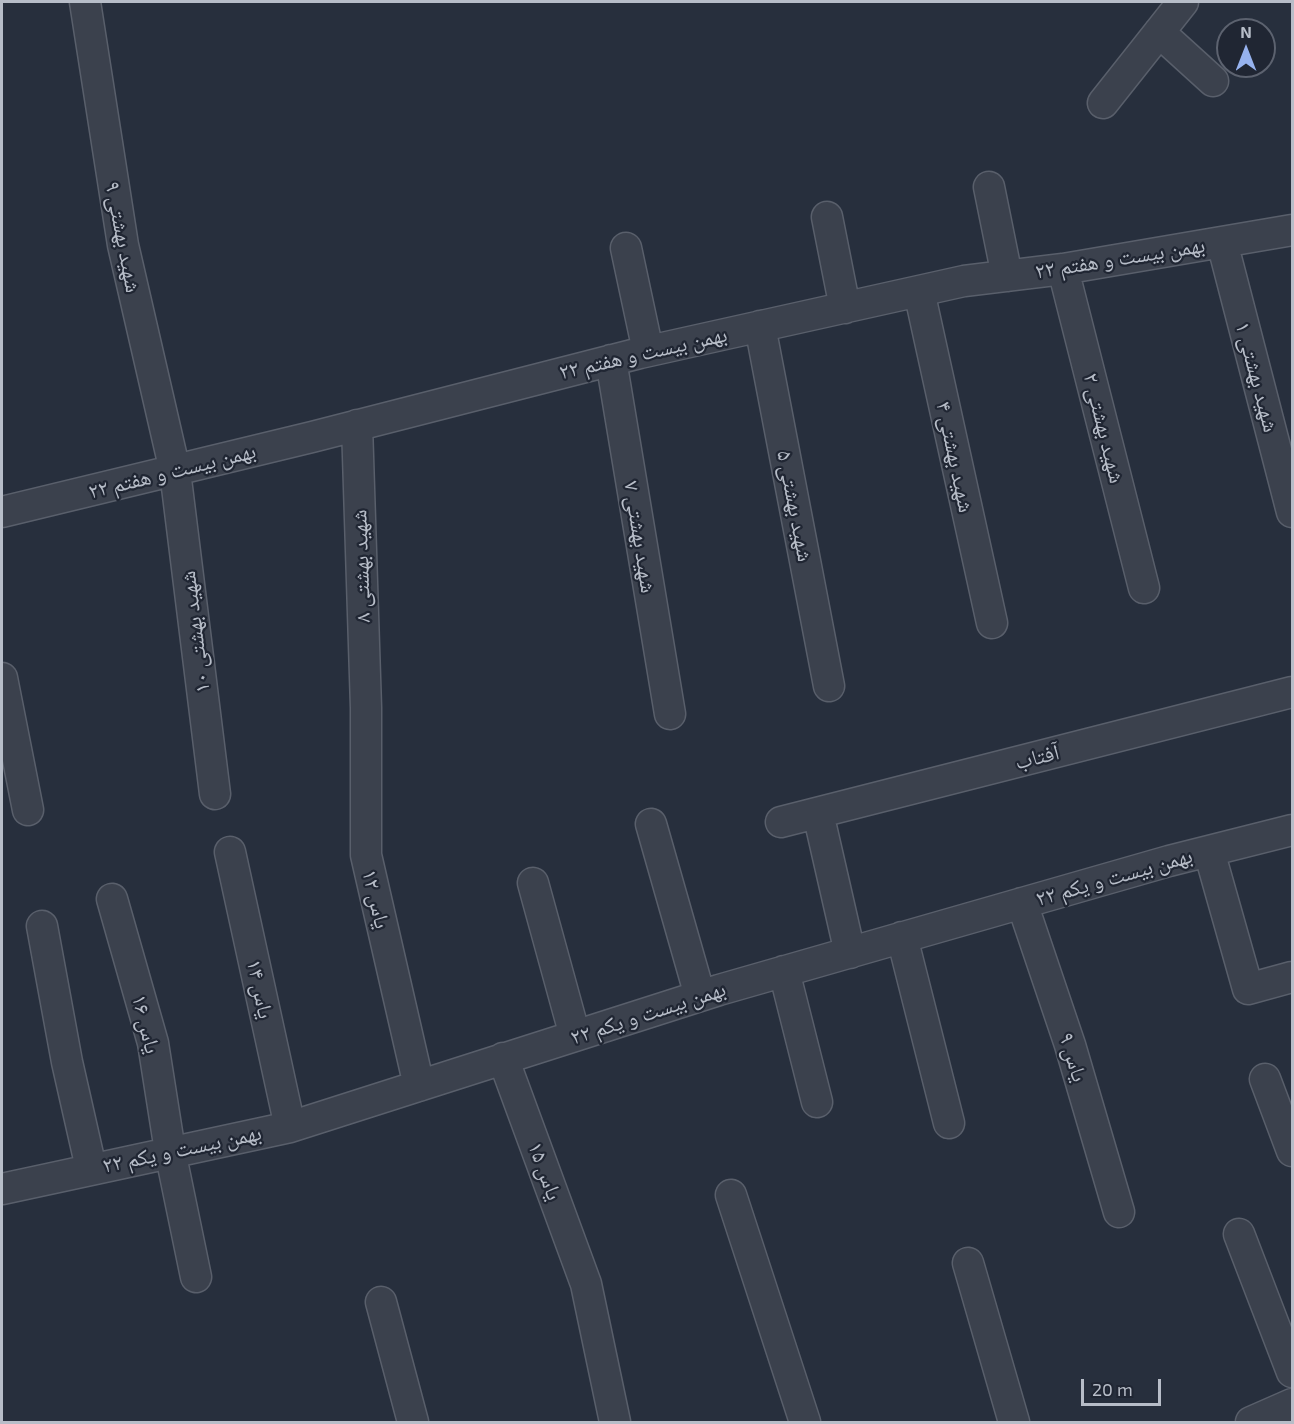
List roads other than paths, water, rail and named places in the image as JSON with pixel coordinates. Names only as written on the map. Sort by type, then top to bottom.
[{"type":"street","name":"شهید بهشتی ۹","points":[[85,2],[123,244],[175,471]]},
{"type":"street","points":[[1103,103],[1183,2]]},
{"type":"street","points":[[1159,32],[1213,81]]},
{"type":"street","points":[[989,187],[1007,276]]},
{"type":"street","points":[[827,217],[845,308]]},
{"type":"street","name":"۲۲ بهمن بیست و هفتم","points":[[2,512],[175,471],[648,351],[919,291],[1293,230]]},
{"type":"street","name":"شهید بهشتی ۱","points":[[1222,242],[1293,512]]},
{"type":"street","points":[[626,248],[648,351]]},
{"type":"street","name":"شهید بهشتی ۲","points":[[1063,269],[1144,588]]},
{"type":"street","name":"شهید بهشتی ۴","points":[[919,291],[992,623]]},
{"type":"street","name":"شهید بهشتی ۵","points":[[760,326],[829,686]]},
{"type":"street","name":"شهید بهشتی ۷","points":[[611,360],[670,714]]},
{"type":"street","name":"شهید بهشتی ۸","points":[[357,425],[366,708]]},
{"type":"street","name":"شهید بهشتی ۱۰","points":[[175,471],[214,794]]},
{"type":"street","points":[[2,678],[28,810]]},
{"type":"street","name":"آفتاب","points":[[781,822],[1293,692]]},
{"type":"street","name":"یاس ۱۲","points":[[366,708],[366,855],[419,1086]]},
{"type":"street","points":[[818,813],[850,952]]},
{"type":"street","points":[[651,824],[700,996]]},
{"type":"street","name":"۲۲ بهمن بیست و یکم","points":[[2,1189],[290,1127],[784,971],[1209,851],[1293,830]]},
{"type":"street","points":[[1209,851],[1248,989],[1293,977]]},
{"type":"street","name":"یاس ۱۴","points":[[230,852],[290,1127]]},
{"type":"street","points":[[533,884],[575,1036]]},
{"type":"street","name":"یاس ۱۶","points":[[112,899],[153,1043],[170,1151],[196,1278]]},
{"type":"street","name":"یاس ۹","points":[[1022,903],[1070,1045],[1119,1212]]},
{"type":"street","points":[[42,926],[67,1062],[91,1168]]},
{"type":"street","points":[[903,937],[949,1123]]},
{"type":"street","points":[[784,971],[818,1102]]},
{"type":"street","name":"یاس ۱۵","points":[[504,1058],[586,1284],[615,1422]]},
{"type":"street","points":[[1265,1078],[1293,1151]]},
{"type":"street","points":[[731,1195],[805,1422]]},
{"type":"street","points":[[1239,1234],[1293,1372]]},
{"type":"street","points":[[968,1263],[1014,1422]]},
{"type":"street","points":[[381,1302],[413,1422]]},
{"type":"street","points":[[1251,1422],[1293,1404]]}]
